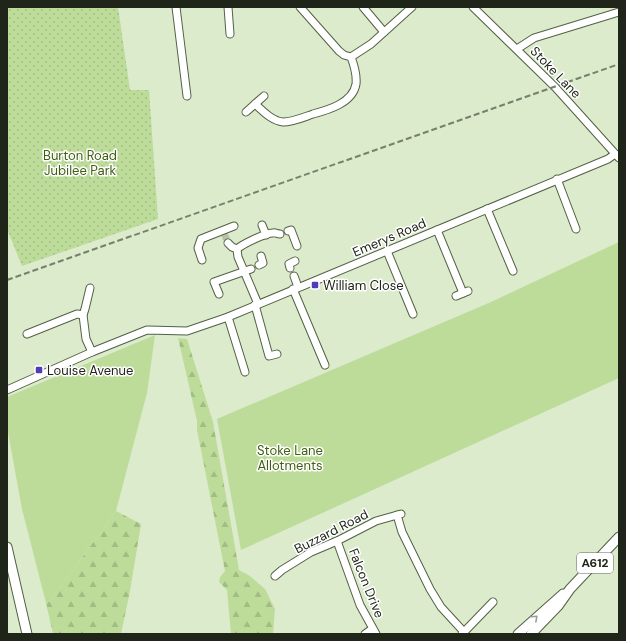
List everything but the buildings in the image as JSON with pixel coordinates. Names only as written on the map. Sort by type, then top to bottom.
[{"type":"main road","name":"A612","points":[[531,634],[558,606],[570,589],[619,537]]},
{"type":"main road","points":[[7,547],[27,634]]},
{"type":"main road","name":"A612","points":[[518,634],[553,602],[570,589]]},
{"type":"street","points":[[176,7],[187,96]]},
{"type":"street","points":[[228,7],[230,34]]},
{"type":"street","points":[[300,7],[339,51],[344,55],[352,57],[371,44],[412,7]]},
{"type":"street","points":[[363,7],[384,32]]},
{"type":"street","name":"Stoke Lane","points":[[473,7],[555,87],[617,156]]},
{"type":"street","points":[[517,49],[534,38],[619,12]]},
{"type":"street","points":[[255,104],[271,118],[283,122],[322,111],[340,104],[353,92],[356,84],[352,57]]},
{"type":"street","points":[[246,112],[264,96]]},
{"type":"street","name":"Emerys Road","points":[[7,390],[92,352],[147,330],[187,332],[228,317],[557,179],[617,156]]},
{"type":"street","points":[[557,179],[576,229]]},
{"type":"street","points":[[487,209],[513,271]]},
{"type":"street","points":[[237,249],[243,244],[273,234],[262,225]]},
{"type":"street","points":[[202,260],[198,248],[201,239],[223,232],[234,226]]},
{"type":"street","points":[[288,231],[291,230],[297,246]]},
{"type":"street","points":[[438,230],[463,294]]},
{"type":"street","points":[[228,243],[237,249]]},
{"type":"street","points":[[237,249],[238,257],[247,270],[269,356],[277,354]]},
{"type":"street","points":[[387,251],[413,314]]},
{"type":"street","points":[[259,265],[263,263],[261,256]]},
{"type":"street","points":[[290,268],[289,264],[295,261]]},
{"type":"street","points":[[219,294],[214,282],[247,270]]},
{"type":"street","points":[[294,276],[296,288],[325,365]]},
{"type":"street","points":[[90,288],[86,310],[83,315],[86,339],[92,352]]},
{"type":"street","points":[[27,334],[76,314],[83,315]]},
{"type":"street","points":[[228,317],[245,372]]},
{"type":"street","name":"Buzzard Road","points":[[275,576],[311,552],[376,521],[399,515],[402,532],[430,589],[441,607],[463,633]]},
{"type":"street","name":"Falcon Drive","points":[[336,541],[360,605],[374,631]]},
{"type":"street","points":[[463,633],[493,602]]},
{"type":"street","points":[[365,634],[374,631]]},
{"type":"green space","name":"Burton Road Jubilee Park","points":[[7,7],[118,7],[130,90],[149,90],[158,219],[22,266],[7,229]]},
{"type":"green space","name":"Stoke Lane Allotments","points":[[619,242],[619,378],[241,550],[217,419],[491,302]]},
{"type":"green space","points":[[155,335],[147,393],[116,511],[52,599],[46,603],[22,509],[7,427],[7,397]]},
{"type":"green space","points":[[178,338],[187,339],[213,422],[239,570],[250,576],[265,589],[275,609],[273,634],[231,634],[227,590],[219,582],[220,577],[225,571],[197,430],[197,421]]},
{"type":"green space","points":[[116,511],[141,524],[121,634],[53,634],[46,603],[52,599]]},
{"type":"tunnel","points":[[224,233],[228,243]]},
{"type":"railway","points":[[7,280],[619,64]]},
{"type":"place","name":"William Close","points":[[315,285]]},
{"type":"place","name":"Louise Avenue","points":[[39,370]]}]
